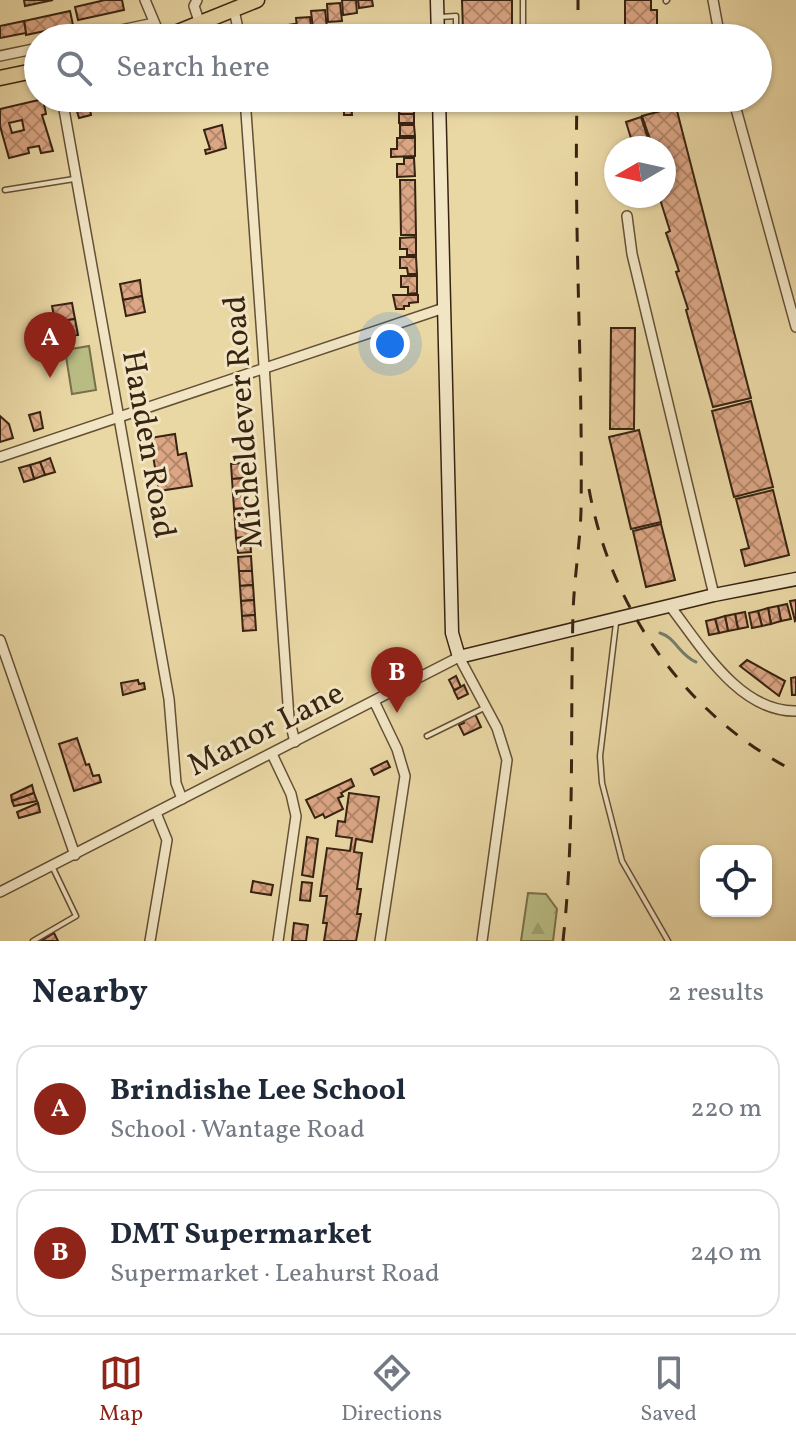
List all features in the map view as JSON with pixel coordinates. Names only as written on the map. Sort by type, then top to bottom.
[{"type":"main road","points":[[200,24],[257,0]]},
{"type":"main road","points":[[0,78],[24,73]]},
{"type":"street","points":[[145,0],[154,23],[149,24]]},
{"type":"street","points":[[197,0],[194,6],[200,24]]},
{"type":"street","points":[[437,0],[437,24]]},
{"type":"street","points":[[713,0],[717,24]]},
{"type":"street","points":[[234,10],[239,24]]},
{"type":"street","points":[[0,56],[24,51]]},
{"type":"street","name":"Handen Road","points":[[65,112],[169,699],[176,783],[182,799]]},
{"type":"street","name":"Micheldever Road","points":[[246,112],[289,718],[295,742]]},
{"type":"street","points":[[439,112],[452,633],[459,657],[503,742],[507,760],[482,941]]},
{"type":"street","points":[[737,112],[796,327]]},
{"type":"street","points":[[627,216],[632,254],[714,595]]},
{"type":"street","points":[[0,457],[444,308]]},
{"type":"street","name":"Manor Lane","points":[[0,892],[459,657],[714,595],[796,579]]},
{"type":"street","points":[[670,606],[723,672],[745,693],[776,710],[796,711]]},
{"type":"street","points":[[0,640],[75,855]]},
{"type":"street","points":[[374,701],[397,749],[405,776],[380,941]]},
{"type":"street","points":[[272,754],[291,794],[296,816],[278,941]]},
{"type":"street","points":[[150,941],[167,840],[156,813]]},
{"type":"lane","points":[[523,0],[523,24]]},
{"type":"lane","points":[[437,17],[456,16],[456,24]]},
{"type":"lane","points":[[5,190],[77,178]]},
{"type":"lane","points":[[617,619],[600,756],[602,783],[622,861],[668,941]]},
{"type":"lane","points":[[427,736],[486,707]]},
{"type":"lane","points":[[33,941],[76,916],[52,866]]},
{"type":"green space","points":[[89,346],[96,390],[72,394],[65,350]]},
{"type":"green space","points":[[528,893],[546,894],[557,909],[553,941],[521,941]]},
{"type":"building","points":[[24,0],[53,0],[25,6]]},
{"type":"building","points":[[105,0],[122,0],[124,10],[78,20],[75,7]]},
{"type":"building","points":[[342,0],[356,0],[357,13],[343,15]]},
{"type":"building","points":[[358,0],[372,0],[373,6],[359,8]]},
{"type":"building","points":[[462,0],[512,0],[512,24],[463,24]]},
{"type":"building","points":[[625,0],[651,0],[651,10],[657,10],[657,24],[625,24]]},
{"type":"building","points":[[340,3],[342,21],[328,22],[327,4]]},
{"type":"building","points":[[325,10],[327,24],[312,24],[311,11]]},
{"type":"building","points":[[70,11],[73,24],[24,24],[24,21]]},
{"type":"building","points":[[310,17],[311,24],[297,24],[296,18]]},
{"type":"building","points":[[24,21],[24,33],[0,38],[0,26]]},
{"type":"building","points":[[24,103],[24,112],[46,112],[42,115],[53,151],[41,153],[39,146],[28,148],[29,153],[9,158],[0,126],[0,109]],"holes":[[[22,120],[24,130],[12,133],[9,123]]]},
{"type":"building","points":[[77,112],[90,112],[91,115],[79,118]]},
{"type":"building","points":[[677,112],[751,398],[713,407],[676,272],[679,271],[666,233],[670,231],[663,208],[676,208],[676,136],[649,136],[642,116]]},
{"type":"building","points":[[399,114],[414,114],[414,123],[399,123]]},
{"type":"building","points":[[641,117],[647,136],[630,136],[626,122]]},
{"type":"building","points":[[222,125],[226,148],[206,154],[205,150],[210,149],[204,130]]},
{"type":"building","points":[[400,125],[414,125],[415,136],[400,136]]},
{"type":"building","points":[[397,138],[415,138],[415,156],[391,157],[391,149],[397,149]]},
{"type":"building","points":[[404,158],[414,158],[415,176],[397,177],[397,164],[404,164]]},
{"type":"building","points":[[400,180],[415,180],[416,235],[401,235]]},
{"type":"building","points":[[416,237],[416,255],[407,255],[407,249],[400,249],[400,238]]},
{"type":"building","points":[[400,257],[416,257],[417,274],[408,274],[407,268],[400,268]]},
{"type":"building","points":[[401,276],[417,276],[417,293],[408,294],[408,287],[401,287]]},
{"type":"building","points":[[140,280],[142,296],[123,300],[120,284]]},
{"type":"building","points":[[393,295],[418,295],[418,302],[409,303],[404,309],[396,309]]},
{"type":"building","points":[[142,296],[145,312],[126,316],[123,300]]},
{"type":"building","points":[[72,303],[75,319],[55,322],[52,306]]},
{"type":"building","points":[[75,319],[78,335],[58,338],[55,322]]},
{"type":"building","points":[[611,328],[635,328],[634,429],[610,429]]},
{"type":"building","points":[[751,401],[773,487],[734,497],[712,411]]},
{"type":"building","points":[[40,412],[43,428],[34,431],[29,415]]},
{"type":"building","points":[[0,416],[9,424],[13,438],[0,442]]},
{"type":"building","points":[[639,430],[661,522],[631,529],[609,437]]},
{"type":"building","points":[[175,434],[178,455],[186,453],[192,486],[159,491],[150,438]]},
{"type":"building","points":[[50,458],[55,472],[45,475],[40,462]]},
{"type":"building","points":[[40,462],[45,475],[34,479],[30,465]]},
{"type":"building","points":[[244,463],[245,478],[232,479],[231,464]]},
{"type":"building","points":[[30,465],[34,479],[24,482],[19,468]]},
{"type":"building","points":[[245,478],[246,493],[233,494],[232,479]]},
{"type":"building","points":[[773,490],[789,555],[745,566],[741,550],[749,548],[736,499]]},
{"type":"building","points":[[246,493],[247,508],[234,509],[233,494]]},
{"type":"building","points":[[247,508],[248,522],[235,523],[234,509]]},
{"type":"building","points":[[248,522],[250,537],[236,538],[235,523]]},
{"type":"building","points":[[661,524],[675,580],[646,587],[633,531]]},
{"type":"building","points":[[250,537],[251,552],[238,553],[236,538]]},
{"type":"building","points":[[251,556],[252,571],[239,571],[238,557]]},
{"type":"building","points":[[239,571],[252,571],[253,585],[240,586]]},
{"type":"building","points":[[253,585],[254,600],[241,601],[240,586]]},
{"type":"building","points":[[254,600],[255,615],[242,616],[241,601]]},
{"type":"building","points":[[796,600],[796,620],[795,621],[790,601]]},
{"type":"building","points":[[787,604],[791,619],[781,621],[778,606]]},
{"type":"building","points":[[778,606],[781,621],[771,624],[768,608]]},
{"type":"building","points":[[768,608],[771,624],[762,626],[758,611]]},
{"type":"building","points":[[758,611],[762,626],[752,628],[749,613]]},
{"type":"building","points":[[745,612],[748,627],[738,629],[735,614]]},
{"type":"building","points":[[735,614],[738,629],[728,631],[725,616]]},
{"type":"building","points":[[255,615],[256,630],[243,631],[242,616]]},
{"type":"building","points":[[725,616],[728,631],[719,633],[715,619]]},
{"type":"building","points":[[715,619],[719,633],[709,635],[706,621]]},
{"type":"building","points":[[747,660],[785,681],[779,696],[740,666]]},
{"type":"building","points":[[456,676],[461,687],[454,690],[449,680]]},
{"type":"building","points":[[796,677],[796,695],[792,695],[791,678]]},
{"type":"building","points":[[138,680],[139,684],[144,683],[145,689],[123,695],[121,683]]},
{"type":"building","points":[[464,685],[468,694],[458,699],[454,691]]},
{"type":"building","points":[[475,714],[481,727],[464,735],[459,725]]},
{"type":"building","points":[[77,738],[86,765],[89,764],[93,776],[99,775],[101,782],[74,791],[59,744]]},
{"type":"building","points":[[387,761],[390,767],[374,775],[371,769]]},
{"type":"building","points":[[351,779],[354,786],[338,798],[343,809],[325,818],[323,814],[315,818],[306,800]]},
{"type":"building","points":[[32,785],[34,793],[12,801],[11,795]]},
{"type":"building","points":[[34,793],[37,801],[14,806],[12,801]]},
{"type":"building","points":[[349,793],[379,797],[372,842],[356,839],[354,852],[362,853],[357,889],[361,889],[357,914],[361,914],[356,941],[324,941],[327,896],[320,896],[327,848],[350,851],[352,838],[336,836],[338,821],[345,822]]},
{"type":"building","points":[[38,803],[40,812],[19,818],[17,812]]},
{"type":"building","points":[[307,837],[318,839],[313,877],[302,875]]},
{"type":"building","points":[[253,881],[273,885],[271,895],[251,892]]},
{"type":"building","points":[[302,882],[312,883],[310,901],[300,900]]},
{"type":"building","points":[[294,923],[308,925],[306,941],[292,941]]},
{"type":"building","points":[[54,933],[58,941],[41,941]]},
{"type":"waterway","points":[[660,633],[696,662]]},
{"type":"railway","points":[[578,0],[578,24]]},
{"type":"railway","points":[[563,941],[571,818],[573,614],[581,511],[577,112]]},
{"type":"railway","points":[[589,489],[615,576],[635,617],[660,655],[688,690],[720,721],[756,749],[796,772]]},
{"type":"place","name":"Brindishe Lee School","points":[[50,378]]},
{"type":"place","name":"DMT Supermarket","points":[[397,713]]}]
